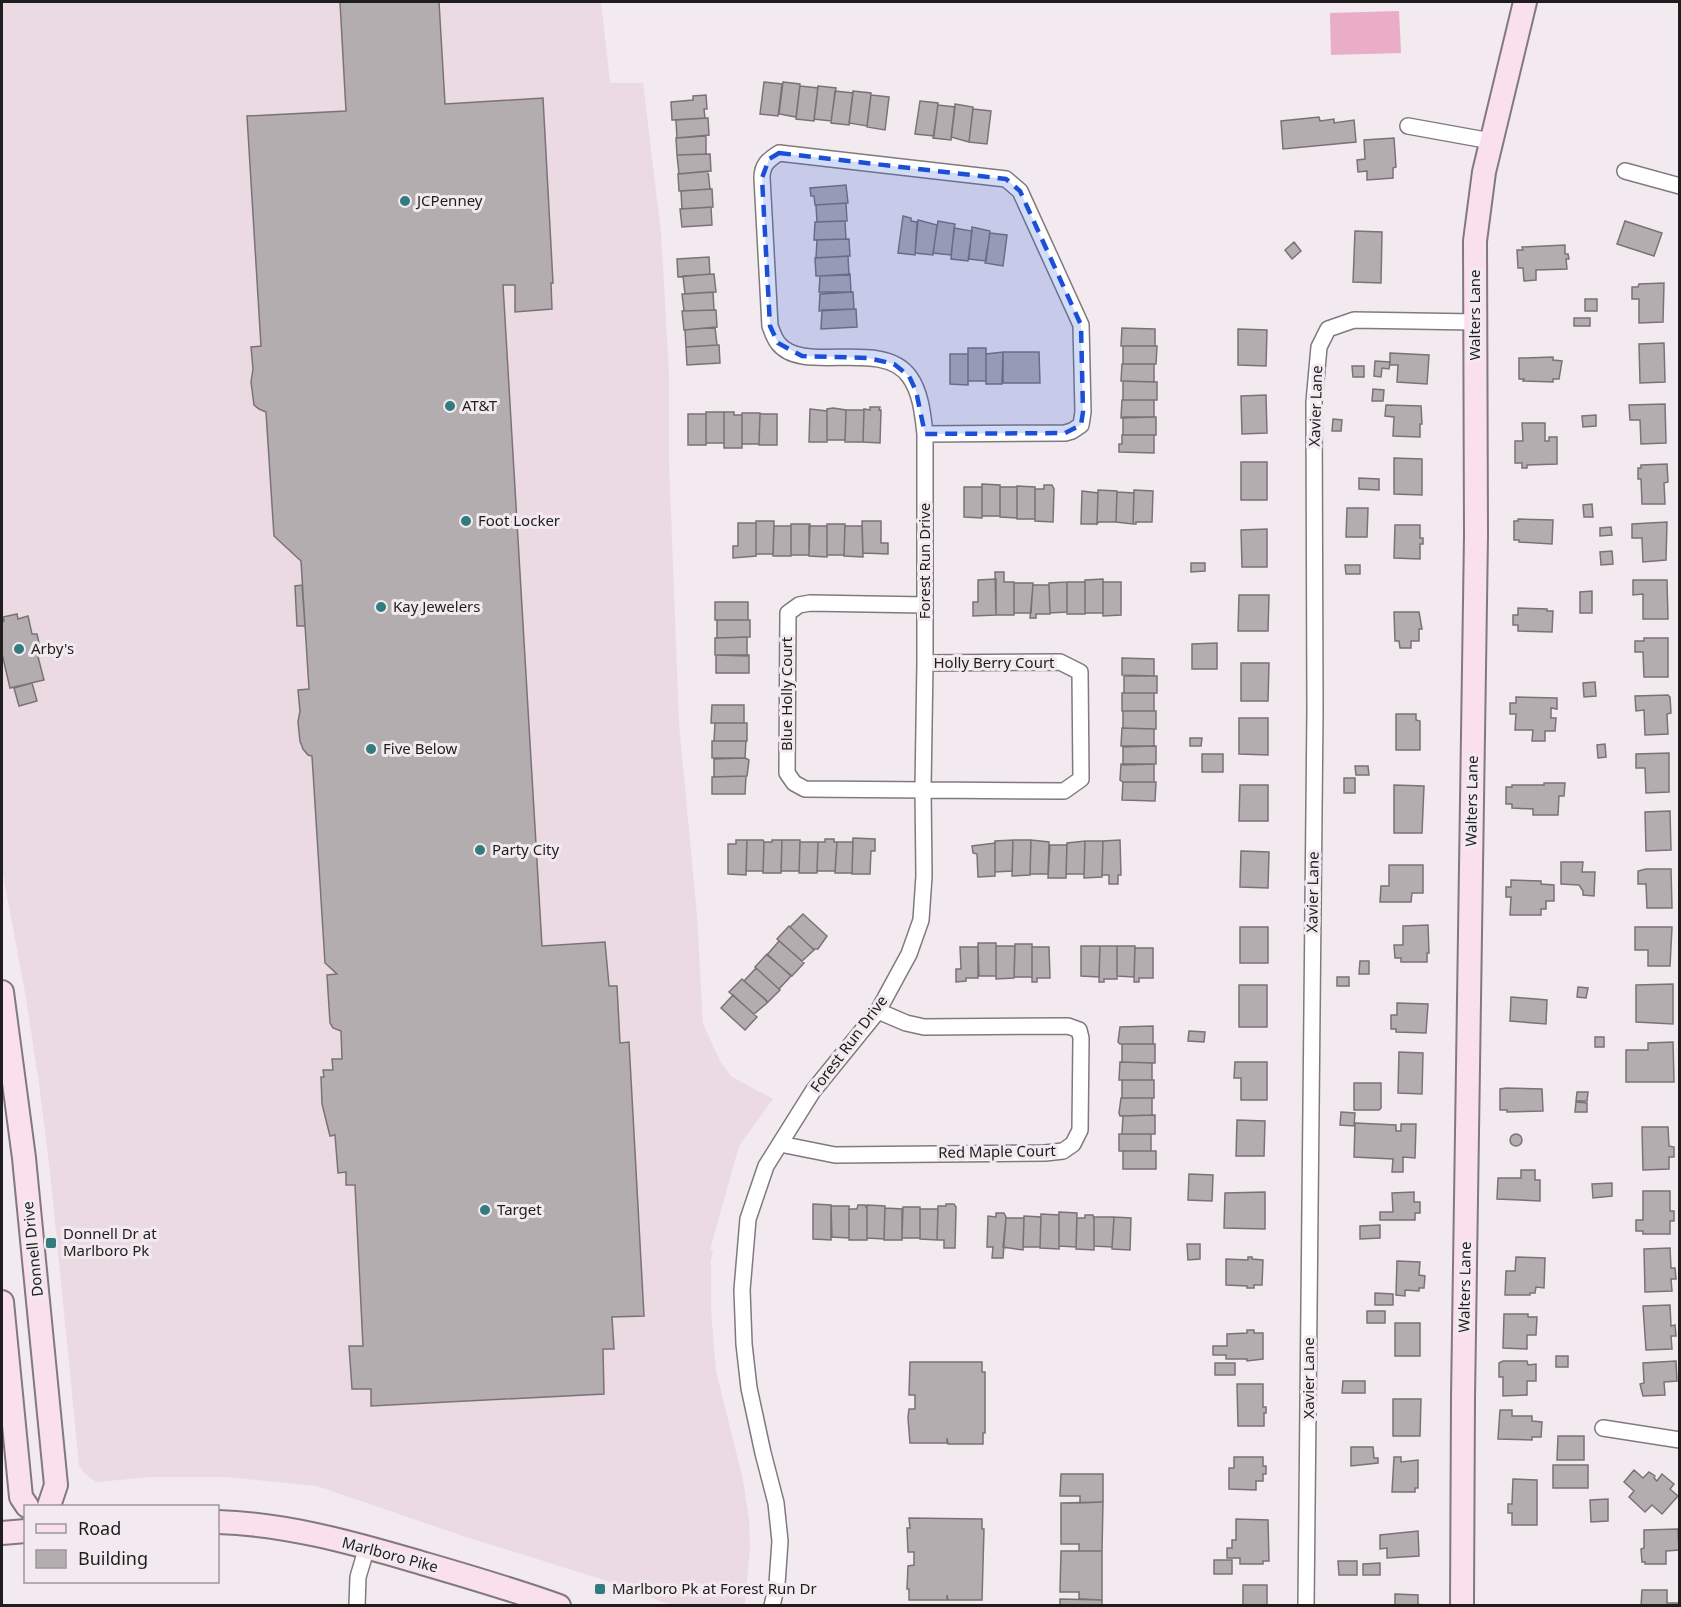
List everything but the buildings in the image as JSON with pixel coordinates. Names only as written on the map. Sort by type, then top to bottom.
[{"type":"street","name":"Walters Lane","points":[[1462,1605],[1476,537],[1475,241],[1484,172],[1525,2]]},
{"type":"street","points":[[1408,126],[1491,141]]},
{"type":"street","name":"Forest Run Drive","points":[[772,1605],[777,1584],[780,1541],[776,1503],[749,1388],[744,1344],[742,1290],[748,1219],[766,1166],[813,1091],[878,1011],[909,954],[921,920],[924,876],[925,434],[922,412],[916,390],[909,376],[894,364],[882,359],[802,356],[787,351],[778,343],[770,326],[762,168],[769,159],[779,153],[1006,179],[1020,190],[1081,325],[1083,412],[1081,426],[1065,433],[925,434]]},
{"type":"street","points":[[1625,171],[1680,186]]},
{"type":"street","name":"Xavier Lane","points":[[1306,1605],[1315,711],[1314,402],[1319,347],[1328,328],[1354,321],[1475,322]]},
{"type":"street","name":"Blue Holly Court","points":[[923,789],[805,789],[794,783],[787,773],[787,628],[788,614],[799,605],[810,603],[925,605]]},
{"type":"street","name":"Holly Berry Court","points":[[923,789],[1064,791],[1081,779],[1080,672],[1060,662],[925,663]]},
{"type":"street","name":"Donnell Drive","points":[[2,992],[24,1158],[56,1485],[49,1505]]},
{"type":"street","name":"Red Maple Court","points":[[780,1144],[835,1155],[1045,1152],[1063,1151],[1073,1144],[1080,1130],[1081,1038],[1079,1030],[1068,1026],[924,1027],[906,1023],[878,1011]]},
{"type":"street","points":[[2,1302],[21,1497],[26,1505]]},
{"type":"street","points":[[1603,1428],[1680,1440]]},
{"type":"street","name":"Marlboro Pike","points":[[219,1522],[282,1529],[367,1547],[559,1605]]},
{"type":"street","points":[[2,1533],[24,1531]]},
{"type":"street","points":[[357,1605],[358,1576],[367,1547]]},
{"type":"highlighted area","points":[[779,153],[1006,179],[1020,191],[1081,325],[1083,412],[1081,425],[1065,433],[925,434],[916,391],[909,376],[894,364],[868,358],[802,356],[778,343],[770,326],[762,178],[769,159]]},
{"type":"shaded area","points":[[2,2],[601,2],[610,83],[643,83],[661,233],[669,374],[669,460],[679,724],[697,915],[703,1024],[721,1063],[732,1077],[773,1099],[739,1146],[710,1250],[713,1251],[711,1311],[716,1371],[743,1480],[749,1519],[750,1547],[745,1605],[671,1605],[598,1578],[466,1537],[317,1486],[225,1477],[153,1477],[96,1482],[84,1473],[79,1465],[50,1171],[39,1084],[2,869]]},
{"type":"shaded area","points":[[1399,11],[1401,53],[1331,55],[1330,13]]},
{"type":"place","name":"JCPenney","points":[[405,201]]},
{"type":"place","name":"AT&T","points":[[450,406]]},
{"type":"place","name":"Foot Locker","points":[[466,521]]},
{"type":"place","name":"Kay Jewelers","points":[[381,607]]},
{"type":"place","name":"Arby's","points":[[19,649]]},
{"type":"place","name":"Five Below","points":[[371,749]]},
{"type":"place","name":"Party City","points":[[480,850]]},
{"type":"place","name":"Target","points":[[485,1210]]},
{"type":"place","name":"Donnell Dr at Marlboro Pk","points":[[51,1243]]},
{"type":"place","name":"Marlboro Pk at Forest Run Dr","points":[[600,1589]]}]
